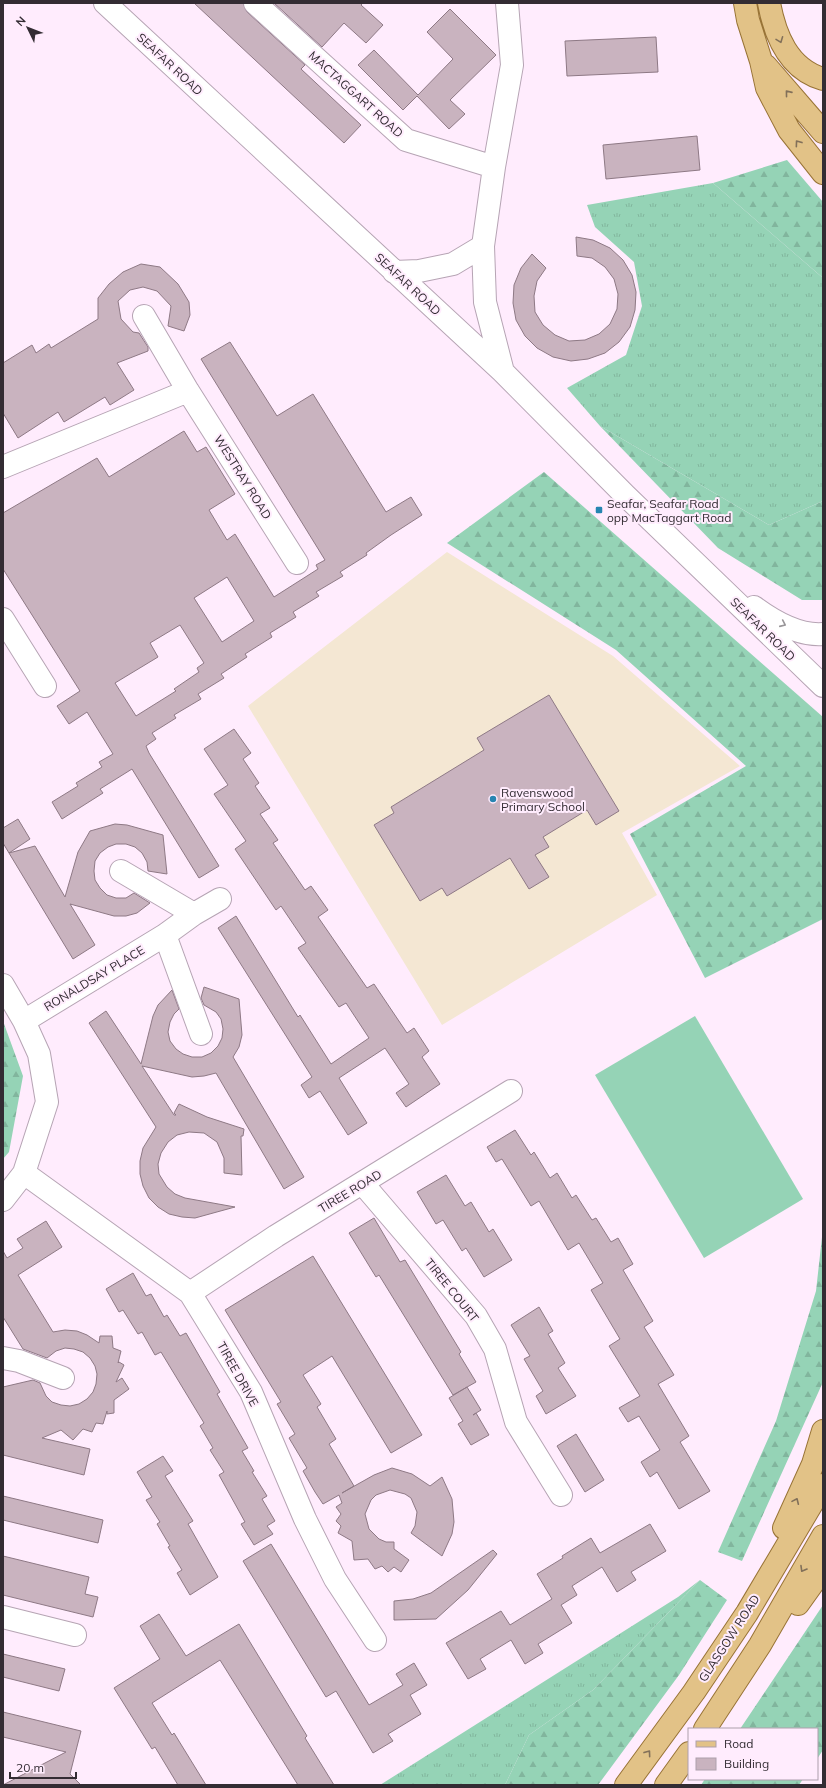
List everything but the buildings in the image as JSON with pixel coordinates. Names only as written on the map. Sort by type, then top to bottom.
[{"type":"main road","points":[[745,3],[748,20],[762,61],[767,88],[789,130],[823,173]]},
{"type":"main road","points":[[769,3],[773,22],[783,48],[797,64],[816,77],[823,79]]},
{"type":"main road","points":[[762,61],[823,132]]},
{"type":"main road","points":[[747,1613],[813,1464],[823,1431]]},
{"type":"main road","name":"GLASGOW ROAD","points":[[626,1785],[694,1692],[747,1613],[823,1484]]},
{"type":"main road","points":[[707,1728],[760,1645],[823,1536]]},
{"type":"main road","points":[[707,1728],[823,1569]]},
{"type":"main road","points":[[666,1785],[688,1755]]},
{"type":"street","name":"SEAFAR ROAD","points":[[105,3],[503,372],[625,495],[823,686]]},
{"type":"street","name":"MACTAGGART ROAD","points":[[255,3],[406,140],[494,167]]},
{"type":"street","points":[[502,5],[512,65],[494,167],[483,246],[485,302],[503,372]]},
{"type":"street","points":[[394,272],[419,271],[453,264],[483,246]]},
{"type":"street","name":"WESTRAY ROAD","points":[[144,316],[188,391],[297,563]]},
{"type":"street","points":[[3,467],[188,391]]},
{"type":"street","name":"SEAFAR ROAD","points":[[704,572],[769,618],[796,630],[823,634]]},
{"type":"street","points":[[3,619],[45,686]]},
{"type":"street","points":[[121,870],[194,914]]},
{"type":"street","name":"RONALDSAY PLACE","points":[[24,1021],[165,935],[194,914],[220,899]]},
{"type":"street","points":[[165,935],[201,1034]]},
{"type":"street","points":[[3,985],[24,1021],[39,1054],[47,1102],[24,1173],[3,1200]]},
{"type":"street","name":"TIREE ROAD","points":[[190,1293],[276,1236],[363,1184],[511,1091]]},
{"type":"street","name":"TIREE DRIVE","points":[[24,1173],[190,1293],[251,1392],[304,1520],[334,1579],[375,1640]]},
{"type":"street","name":"TIREE COURT","points":[[363,1184],[476,1316],[495,1349],[516,1422],[561,1495]]},
{"type":"street","points":[[3,1358],[19,1361],[63,1378]]},
{"type":"street","points":[[3,1617],[74,1635]]},
{"type":"shaded area","name":"Ravenswood Primary School","points":[[447,552],[613,656],[740,766],[622,833],[657,895],[442,1025],[248,706]]},
{"type":"green space","points":[[787,160],[823,202],[823,278],[713,183]]},
{"type":"green space","points":[[713,183],[823,278],[823,501],[769,525],[600,426],[567,388],[626,355],[642,306],[634,262],[595,227],[587,205]]},
{"type":"green space","points":[[600,426],[769,525],[823,501],[823,600],[802,600],[718,548]]},
{"type":"green space","points":[[544,472],[823,717],[823,919],[705,978],[630,834],[746,766],[616,650],[447,543]]},
{"type":"green space","points":[[695,1016],[803,1199],[704,1258],[595,1075]]},
{"type":"green space","points":[[3,1021],[23,1076],[9,1152],[3,1159]]},
{"type":"green space","points":[[823,1228],[823,1382],[742,1561],[718,1552],[776,1421],[816,1291]]},
{"type":"green space","points":[[700,1580],[593,1690],[529,1735],[505,1785],[380,1785],[678,1597]]},
{"type":"green space","points":[[700,1580],[727,1600],[679,1675],[598,1785],[505,1785],[529,1735],[593,1690]]},
{"type":"green space","points":[[823,1605],[823,1750],[818,1758],[818,1728],[741,1728]]},
{"type":"green space","points":[[704,1780],[802,1780],[799,1785],[701,1785]]},
{"type":"place","name":"Seafar, Seafar Road opp MacTaggart Road","points":[[599,510]]},
{"type":"place","name":"Ravenswood Primary School","points":[[493,799]]}]
